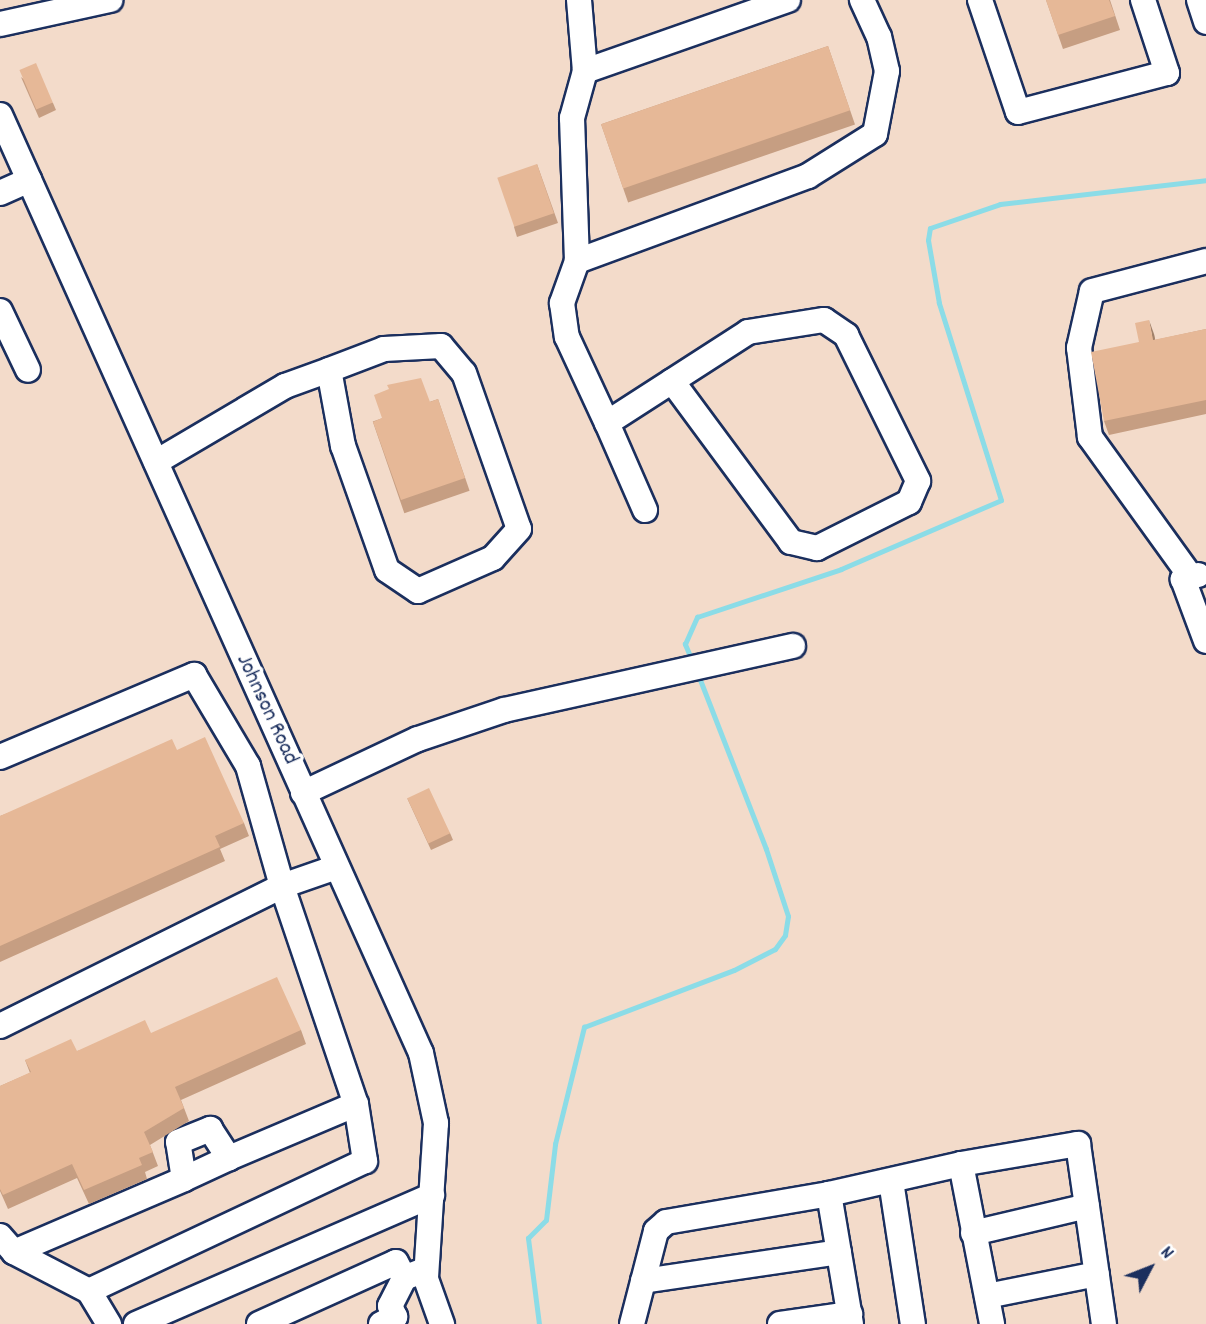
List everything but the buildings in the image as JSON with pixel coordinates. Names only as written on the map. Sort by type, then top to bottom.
[{"type":"street","points":[[0,24],[110,0]]},
{"type":"street","points":[[579,0],[585,71],[572,118],[577,261],[562,303],[566,337],[645,510]]},
{"type":"street","points":[[585,71],[788,0]]},
{"type":"street","points":[[577,261],[808,176],[875,134],[887,71],[879,37],[862,0]]},
{"type":"street","points":[[980,0],[1018,112],[1167,73],[1143,0]]},
{"type":"street","points":[[1199,0],[1206,22]]},
{"type":"street","name":"Johnson Road","points":[[0,115],[421,1053],[436,1123],[432,1195],[415,1274],[442,1324]]},
{"type":"street","points":[[0,193],[29,180]]},
{"type":"street","points":[[1206,261],[1092,291],[1079,348],[1090,437],[1198,575],[1183,579],[1206,641]]},
{"type":"street","points":[[0,311],[28,370]]},
{"type":"street","points":[[607,423],[748,331],[824,320],[846,335],[918,481],[909,502],[817,548],[791,542],[672,381]]},
{"type":"street","points":[[156,462],[285,386],[384,349],[441,346],[464,373],[519,529],[493,558],[418,591],[387,570],[343,446],[329,370]]},
{"type":"street","points":[[303,793],[418,739],[504,710],[793,646]]},
{"type":"street","points":[[0,757],[194,675],[248,766],[282,886],[356,1104],[365,1161],[89,1291]]},
{"type":"street","points":[[0,1026],[282,886],[337,867]]},
{"type":"street","points":[[7,1244],[184,1179],[356,1104]]},
{"type":"street","points":[[184,1179],[178,1142],[210,1129],[229,1158]]},
{"type":"street","points":[[632,1324],[656,1231],[666,1222],[829,1194],[961,1164],[1078,1144],[1104,1324]]},
{"type":"street","points":[[961,1164],[992,1324]]},
{"type":"street","points":[[891,1181],[913,1324]]},
{"type":"street","points":[[780,1324],[850,1319],[829,1194]]},
{"type":"street","points":[[136,1324],[432,1195]]},
{"type":"street","points":[[973,1233],[1087,1206]]},
{"type":"street","points":[[7,1244],[89,1291],[109,1324]]},
{"type":"street","points":[[643,1281],[839,1252]]},
{"type":"street","points":[[259,1324],[397,1262],[415,1274],[390,1306],[395,1317],[381,1324]]},
{"type":"street","points":[[986,1296],[1097,1274]]},
{"type":"shaded area","points":[[0,0],[1206,0],[1206,1324],[0,1324]]},
{"type":"waterway","points":[[693,663],[685,644],[697,617],[841,569],[1001,500],[939,303],[928,240],[930,228],[1000,204],[1206,180]]},
{"type":"waterway","points":[[539,1324],[528,1238],[546,1220],[555,1144],[584,1027],[734,970],[775,949],[785,935],[788,916],[766,849],[698,675]]}]
